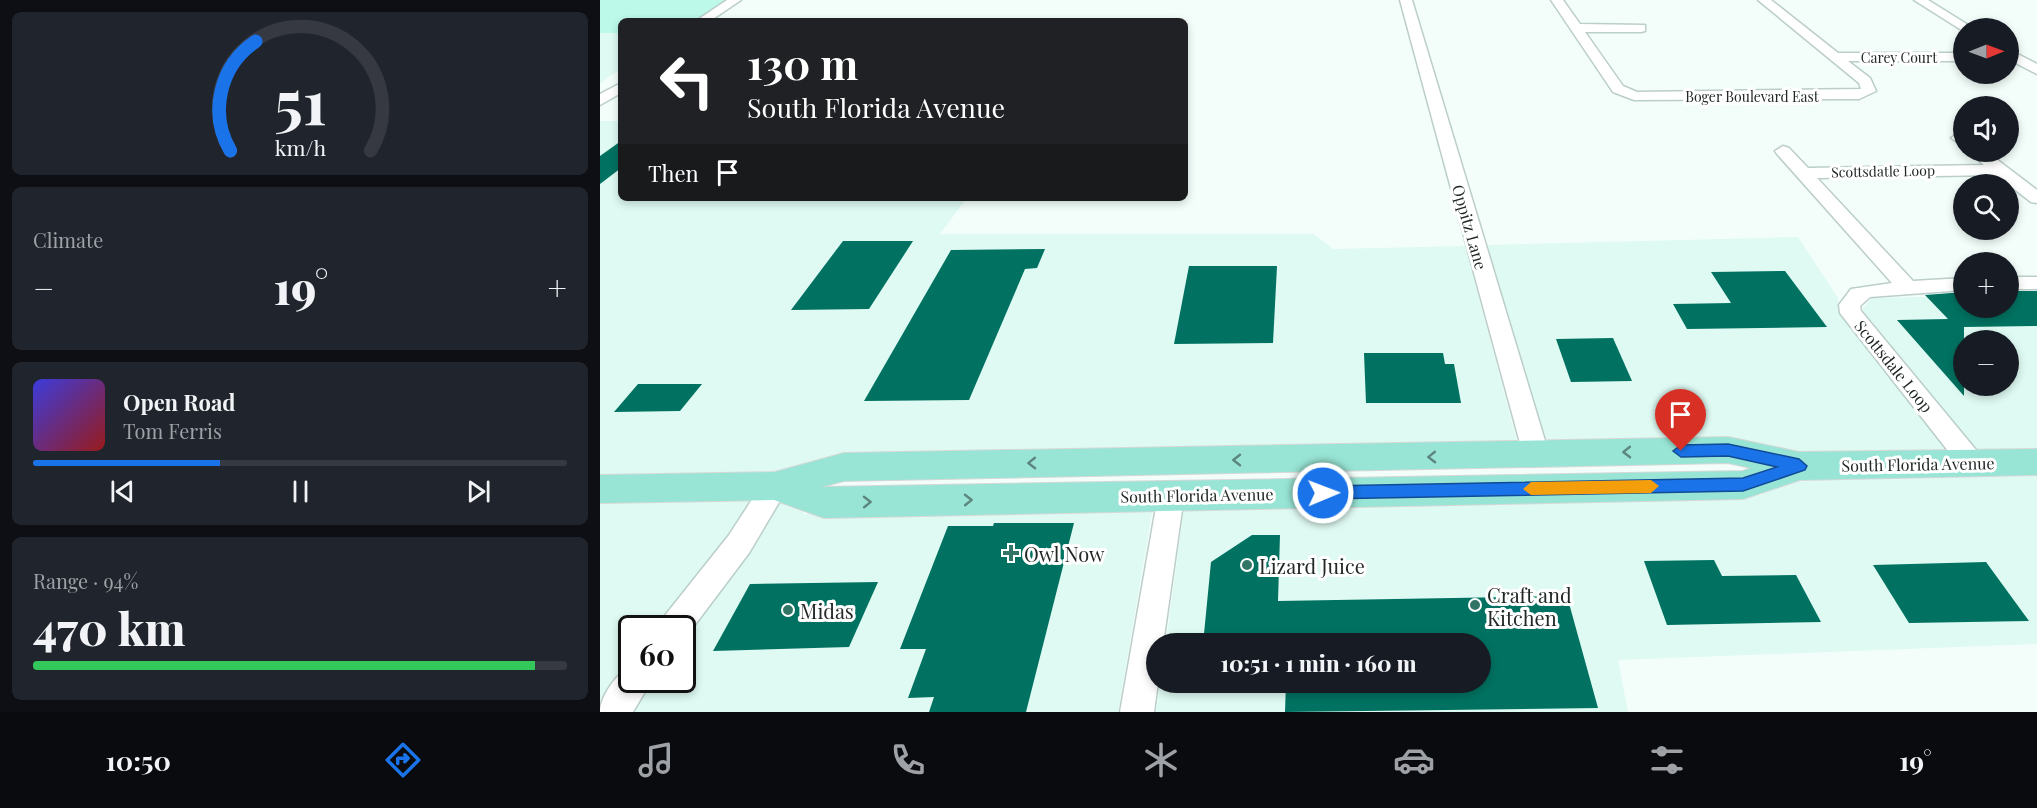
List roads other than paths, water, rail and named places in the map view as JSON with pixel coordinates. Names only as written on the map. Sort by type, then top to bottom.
[{"type":"main road","name":"South Florida Avenue","points":[[600,489],[775,486],[844,467],[1728,450],[1799,466],[2037,462]]},
{"type":"main road","points":[[1414,491],[1471,473],[1522,470],[1536,460],[1536,454]]},
{"type":"main road","name":"South Florida Avenue","points":[[775,486],[824,502],[1171,496],[1743,484],[1799,466]]},
{"type":"street","points":[[707,18],[735,0]]},
{"type":"street","points":[[722,18],[749,0]]},
{"type":"street","name":"Oppitz Lane","points":[[1406,0],[1536,454]]},
{"type":"street","points":[[1557,0],[1576,28],[1641,28]]},
{"type":"street","points":[[1764,0],[1835,57]]},
{"type":"street","points":[[1920,0],[1953,20]]},
{"type":"street","name":"Boger Boulevard East","points":[[1576,28],[1618,89],[1634,96],[1859,95],[1869,91],[1870,88],[1865,81],[1835,57]]},
{"type":"street","points":[[2019,56],[2037,57]]},
{"type":"street","name":"Carey Court","points":[[1835,57],[1953,57]]},
{"type":"street","points":[[2019,61],[2037,70]]},
{"type":"street","points":[[600,88],[618,76]]},
{"type":"street","points":[[600,101],[618,89]]},
{"type":"street","points":[[1783,151],[1906,286]]},
{"type":"street","points":[[1989,162],[2037,198]]},
{"type":"street","name":"Scottsdatle Loop","points":[[1802,173],[1999,170]]},
{"type":"street","points":[[2019,283],[2037,283]]},
{"type":"street","name":"Scottsdale Loop","points":[[1953,284],[1906,286],[1858,294],[1849,305],[1851,313],[1972,463]]},
{"type":"street","points":[[684,615],[740,544],[775,486]]},
{"type":"street","points":[[1137,712],[1171,496]]},
{"type":"street","points":[[613,712],[627,693]]},
{"type":"place","name":"Owl Now","points":[[1011,553]]},
{"type":"place","name":"Lizard Juice","points":[[1247,565]]},
{"type":"place","name":"Craft and Kitchen","points":[[1475,605]]},
{"type":"place","name":"Midas","points":[[788,610]]}]
